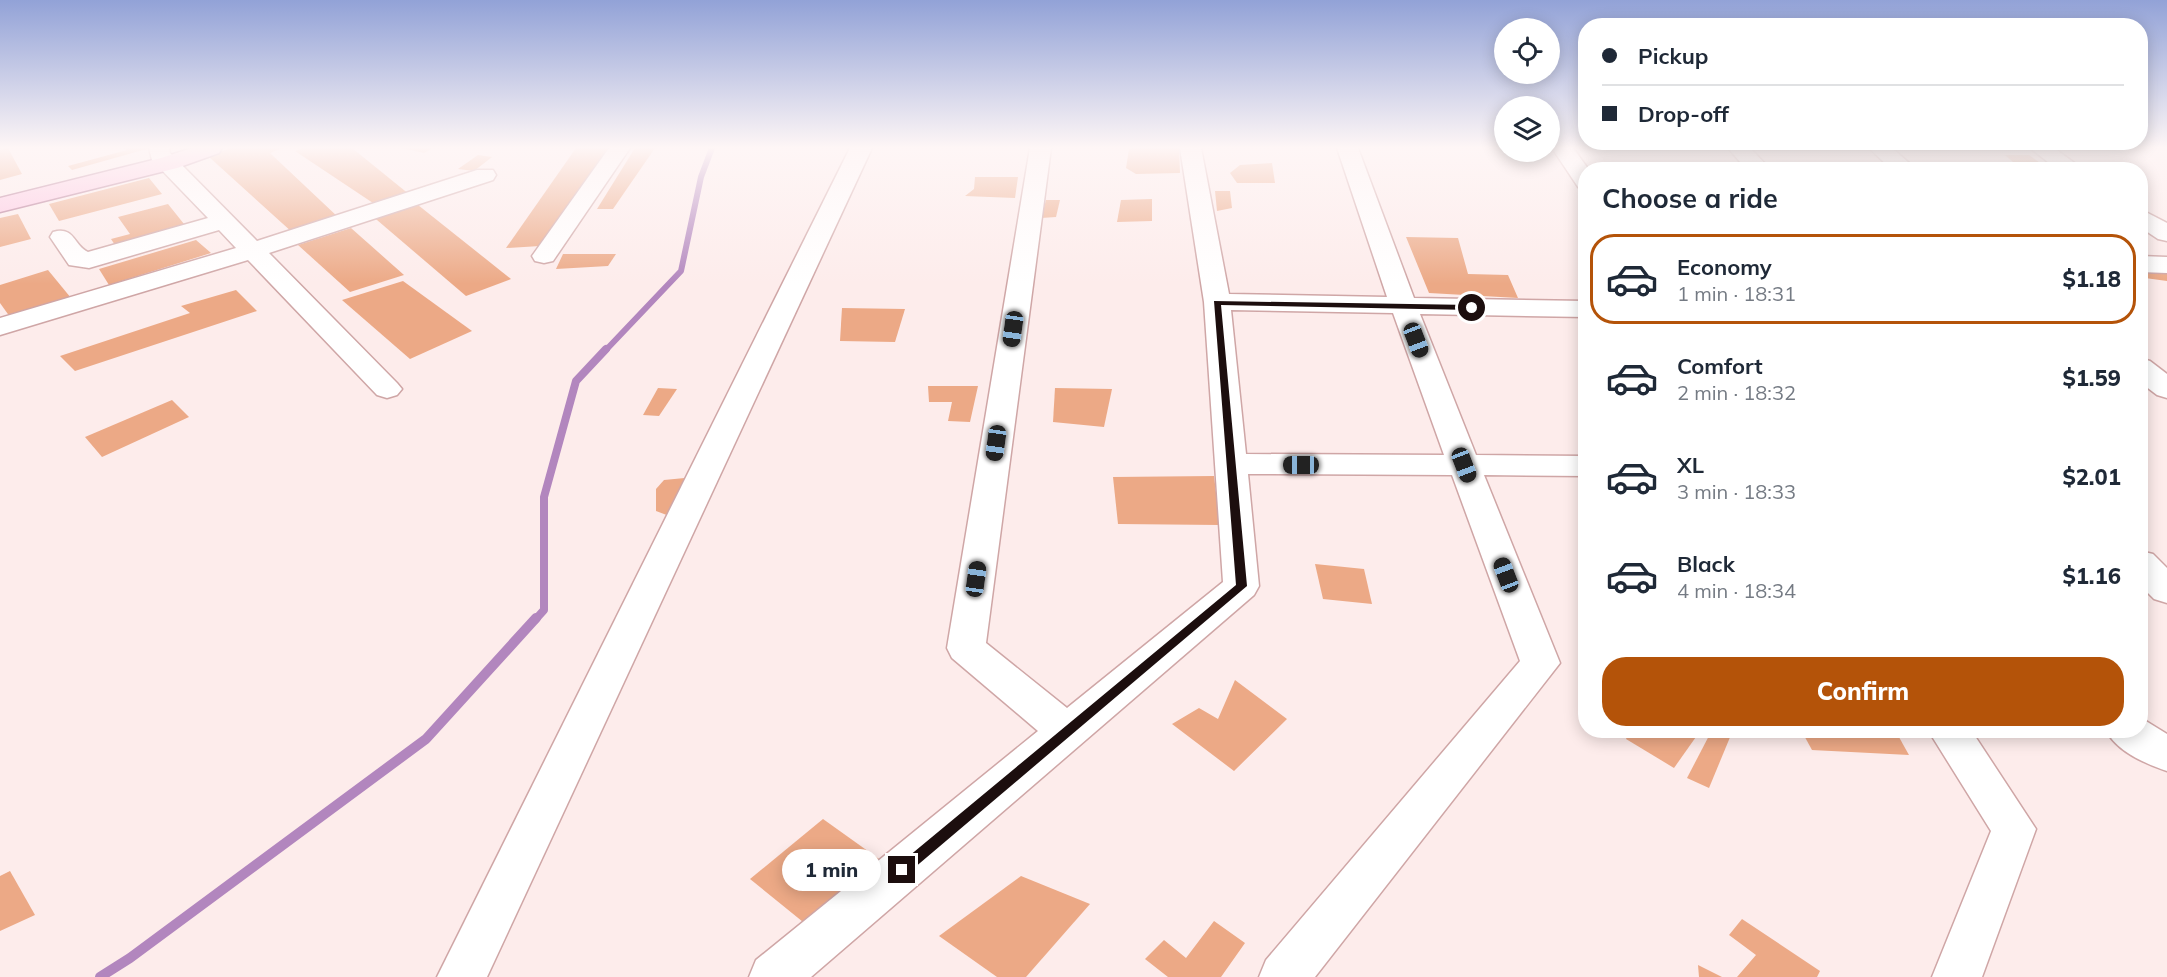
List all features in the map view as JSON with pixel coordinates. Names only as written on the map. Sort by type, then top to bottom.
[{"type":"main road","points":[[0,205],[37,194]]},
{"type":"street","points":[[202,194],[225,221],[387,389]]},
{"type":"street","points":[[0,327],[253,250],[427,194]]},
{"type":"street","points":[[544,256],[587,194]]},
{"type":"street","points":[[462,977],[839,194]]},
{"type":"street","points":[[1033,194],[966,648],[1067,732]]},
{"type":"street","points":[[774,977],[1241,586],[1217,303],[1198,194]]},
{"type":"street","points":[[1284,977],[1540,663],[1404,307],[1364,194]]},
{"type":"street","points":[[62,237],[78,260],[89,260],[225,221]]},
{"type":"street","points":[[2148,221],[2167,234]]},
{"type":"street","points":[[2148,264],[2167,265]]},
{"type":"street","points":[[1217,303],[1578,309]]},
{"type":"street","points":[[2148,373],[2167,389]]},
{"type":"street","points":[[1231,464],[1578,466]]},
{"type":"street","points":[[2148,571],[2167,590]]},
{"type":"street","points":[[1953,738],[2014,829],[1957,977]]},
{"type":"street","points":[[2140,738],[2167,754]]},
{"type":"building","points":[[89,194],[162,194],[59,221],[49,204]]},
{"type":"building","points":[[249,194],[313,194],[339,218],[293,233]]},
{"type":"building","points":[[359,194],[410,195],[376,205]]},
{"type":"building","points":[[544,194],[577,194],[540,246],[506,248]]},
{"type":"building","points":[[607,194],[624,194],[613,209],[597,209]]},
{"type":"building","points":[[968,194],[1016,194],[1015,198],[965,196]]},
{"type":"building","points":[[1215,194],[1230,194],[1232,208],[1217,211]]},
{"type":"building","points":[[1152,199],[1152,221],[1117,222],[1121,200]]},
{"type":"building","points":[[1046,200],[1060,200],[1056,217],[1041,218]]},
{"type":"building","points":[[413,201],[511,279],[466,296],[370,214]]},
{"type":"building","points":[[168,204],[188,229],[117,248],[111,239],[130,234],[118,217]]},
{"type":"building","points":[[18,214],[31,239],[0,247],[0,218]]},
{"type":"building","points":[[351,228],[404,275],[350,292],[298,245]]},
{"type":"building","points":[[1406,237],[1458,238],[1468,274],[1508,275],[1518,298],[1429,293]]},
{"type":"building","points":[[196,240],[211,253],[109,285],[99,269]]},
{"type":"building","points":[[563,254],[616,254],[608,266],[556,269]]},
{"type":"building","points":[[48,270],[71,298],[10,317],[0,303],[0,285]]},
{"type":"building","points":[[2148,272],[2167,272],[2167,281],[2148,278]]},
{"type":"building","points":[[403,281],[472,331],[410,359],[342,300]]},
{"type":"building","points":[[236,290],[257,311],[75,371],[60,356],[190,313],[181,306]]},
{"type":"building","points":[[842,308],[905,309],[895,342],[840,341]]},
{"type":"building","points":[[928,386],[978,386],[970,422],[948,421],[952,402],[929,402]]},
{"type":"building","points":[[658,388],[677,389],[659,416],[643,415]]},
{"type":"building","points":[[1055,388],[1112,389],[1104,427],[1053,422]]},
{"type":"building","points":[[172,400],[189,417],[102,457],[85,437]]},
{"type":"building","points":[[1214,476],[1220,525],[1118,524],[1113,477]]},
{"type":"building","points":[[695,477],[680,520],[656,511],[656,489],[664,480]]},
{"type":"building","points":[[1315,564],[1364,569],[1372,604],[1323,599]]},
{"type":"building","points":[[1235,680],[1287,719],[1234,771],[1172,724],[1199,708],[1218,719]]},
{"type":"building","points":[[1626,738],[1695,738],[1674,768]]},
{"type":"building","points":[[1708,738],[1730,738],[1709,788],[1687,778]]},
{"type":"building","points":[[1805,738],[1899,738],[1909,755],[1812,750]]},
{"type":"building","points":[[823,819],[879,859],[808,926],[750,879]]},
{"type":"building","points":[[10,871],[35,915],[0,931],[0,876]]},
{"type":"building","points":[[1021,876],[1090,904],[1026,977],[997,977],[939,936]]},
{"type":"building","points":[[1742,919],[1820,971],[1817,977],[1737,977],[1756,955],[1729,935]]},
{"type":"building","points":[[1214,921],[1245,943],[1221,977],[1168,977],[1145,959],[1164,940],[1186,958]]},
{"type":"building","points":[[1698,965],[1722,977],[1699,977]]},
{"type":"waterway","points":[[605,351],[681,271],[697,194]]},
{"type":"waterway","points":[[535,620],[544,610],[544,497],[576,381],[606,349]]},
{"type":"waterway","points":[[100,977],[130,958],[426,739],[536,618]]},
{"type":"route","points":[[902,870],[1241,586],[1217,303],[1472,308]]}]
